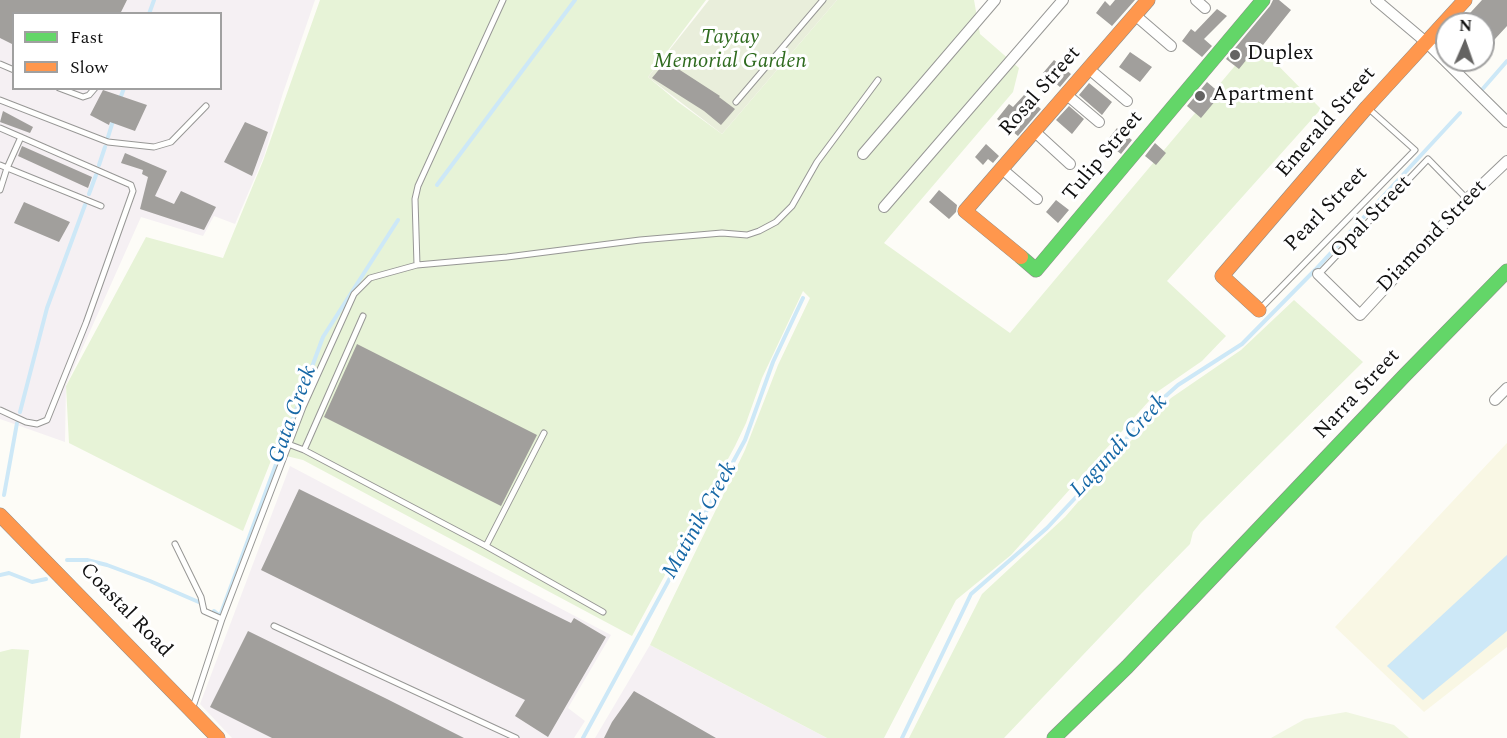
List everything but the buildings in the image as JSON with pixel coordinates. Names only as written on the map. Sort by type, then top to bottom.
[{"type":"street","points":[[863,154],[995,0]]},
{"type":"street","points":[[884,207],[1063,0]]},
{"type":"street","name":"Rosal Street","points":[[966,211],[1148,0]]},
{"type":"street","points":[[1196,0],[1205,8]]},
{"type":"street","name":"Tulip Street","points":[[966,211],[1036,270],[1263,0]]},
{"type":"street","points":[[1376,0],[1427,43],[1507,122]]},
{"type":"street","name":"Emerald Street","points":[[1222,276],[1367,107],[1465,0]]},
{"type":"street","points":[[1135,15],[1171,46]]},
{"type":"street","points":[[1089,69],[1127,101]]},
{"type":"street","points":[[1066,95],[1099,122]]},
{"type":"street","points":[[1034,131],[1070,164]]},
{"type":"street","name":"Diamond Street","points":[[1360,315],[1467,199],[1507,161]]},
{"type":"street","points":[[1002,169],[1037,199]]},
{"type":"street","name":"Narra Street","points":[[1054,738],[1127,667],[1507,271]]},
{"type":"street","name":"Opal Street","points":[[1318,274],[1360,315]]},
{"type":"street","name":"Pearl Street","points":[[1222,276],[1259,310]]},
{"type":"street","points":[[1495,400],[1507,388]]},
{"type":"street","name":"Coastal Road","points":[[0,515],[218,738]]},
{"type":"lane","points":[[417,265],[416,199],[418,186],[503,0]]},
{"type":"lane","points":[[736,102],[823,0]]},
{"type":"lane","points":[[192,710],[222,619],[288,444],[354,294],[370,278],[417,265],[507,257],[640,240],[722,233],[747,235],[759,231],[776,222],[792,206],[817,162],[878,80]]},
{"type":"lane","points":[[64,90],[82,97],[89,95],[93,90]]},
{"type":"lane","points":[[0,100],[108,142],[154,147],[171,142],[206,106]]},
{"type":"lane","name":"Pearl Street","points":[[1259,310],[1415,150],[1367,107]]},
{"type":"lane","points":[[0,128],[131,185],[133,191],[86,323],[47,420],[36,424],[26,422],[0,410]]},
{"type":"lane","points":[[0,190],[21,137]]},
{"type":"lane","name":"Opal Street","points":[[1318,274],[1428,159],[1467,199]]},
{"type":"lane","points":[[0,165],[101,206]]},
{"type":"lane","points":[[304,450],[363,316]]},
{"type":"lane","points":[[486,546],[544,432]]},
{"type":"lane","points":[[288,444],[304,450],[486,546],[603,612]]},
{"type":"lane","points":[[175,544],[201,597],[204,611],[222,619]]},
{"type":"lane","points":[[274,626],[516,738]]},
{"type":"shaded area","points":[[0,0],[315,0],[264,156],[235,224],[214,216],[203,236],[141,217],[66,385],[65,442],[0,419]]},
{"type":"shaded area","points":[[1507,443],[1507,647],[1424,712],[1335,627]]},
{"type":"shaded area","points":[[290,466],[611,635],[568,708],[585,721],[574,738],[232,738],[200,704]]},
{"type":"shaded area","points":[[650,645],[827,738],[595,738]]},
{"type":"green space","points":[[320,0],[706,0],[648,77],[722,134],[837,0],[974,0],[980,34],[1019,68],[1013,92],[884,243],[1010,333],[1255,42],[1321,109],[1167,281],[1226,336],[1202,361],[1157,392],[1011,555],[956,600],[884,738],[827,738],[650,645],[745,450],[778,365],[810,298],[803,291],[762,378],[735,446],[632,636],[303,460],[274,453],[243,531],[69,443],[66,386],[146,237],[223,258],[263,161]]},
{"type":"green space","name":"Taytay Memorial Garden","points":[[709,0],[837,0],[722,134],[648,77]]},
{"type":"green space","points":[[1294,300],[1363,362],[1201,522],[1193,532],[1190,544],[1004,738],[909,738],[982,594],[1065,517],[1171,398],[1241,350]]},
{"type":"green space","points":[[12,649],[29,650],[20,738],[0,738],[0,652]]},
{"type":"green space","points":[[1346,712],[1394,725],[1409,738],[1271,738],[1305,719]]},
{"type":"water","points":[[1507,555],[1507,631],[1423,700],[1387,666]]},
{"type":"waterway","points":[[150,12],[154,0]]},
{"type":"waterway","name":"Gata Creek","points":[[437,185],[575,0]]},
{"type":"waterway","name":"Lagundi Creek","points":[[1480,92],[1507,61]]},
{"type":"waterway","points":[[120,99],[123,90]]},
{"type":"waterway","name":"Lagundi Creek","points":[[902,738],[971,594],[1047,528],[1093,479],[1150,410],[1178,385],[1242,344],[1315,270],[1460,113]]},
{"type":"waterway","points":[[108,137],[113,121]]},
{"type":"waterway","points":[[99,165],[105,147]]},
{"type":"waterway","points":[[89,194],[96,175]]},
{"type":"waterway","points":[[20,412],[47,308],[85,205]]},
{"type":"waterway","name":"Gata Creek","points":[[214,611],[220,616],[323,337],[398,220]]},
{"type":"waterway","name":"Matinik Creek","points":[[583,738],[745,440],[773,362],[803,298]]},
{"type":"waterway","points":[[4,495],[17,423]]},
{"type":"waterway","name":"Gata Creek","points":[[67,560],[87,560],[107,565],[201,603]]},
{"type":"waterway","name":"Gata Creek","points":[[0,575],[9,573],[32,582],[46,579]]},
{"type":"traffic: fast","points":[[1021,257],[1036,270],[1263,0]]},
{"type":"traffic: fast","points":[[1054,738],[1127,667],[1507,271]]},
{"type":"traffic: slow","points":[[1021,257],[965,211],[1148,0]]},
{"type":"traffic: slow","points":[[1259,310],[1222,276],[1367,107],[1465,0]]},
{"type":"traffic: slow","points":[[0,515],[218,738]]},
{"type":"place","name":"Duplex","points":[[1235,55]]},
{"type":"place","name":"Apartment","points":[[1200,96]]}]
